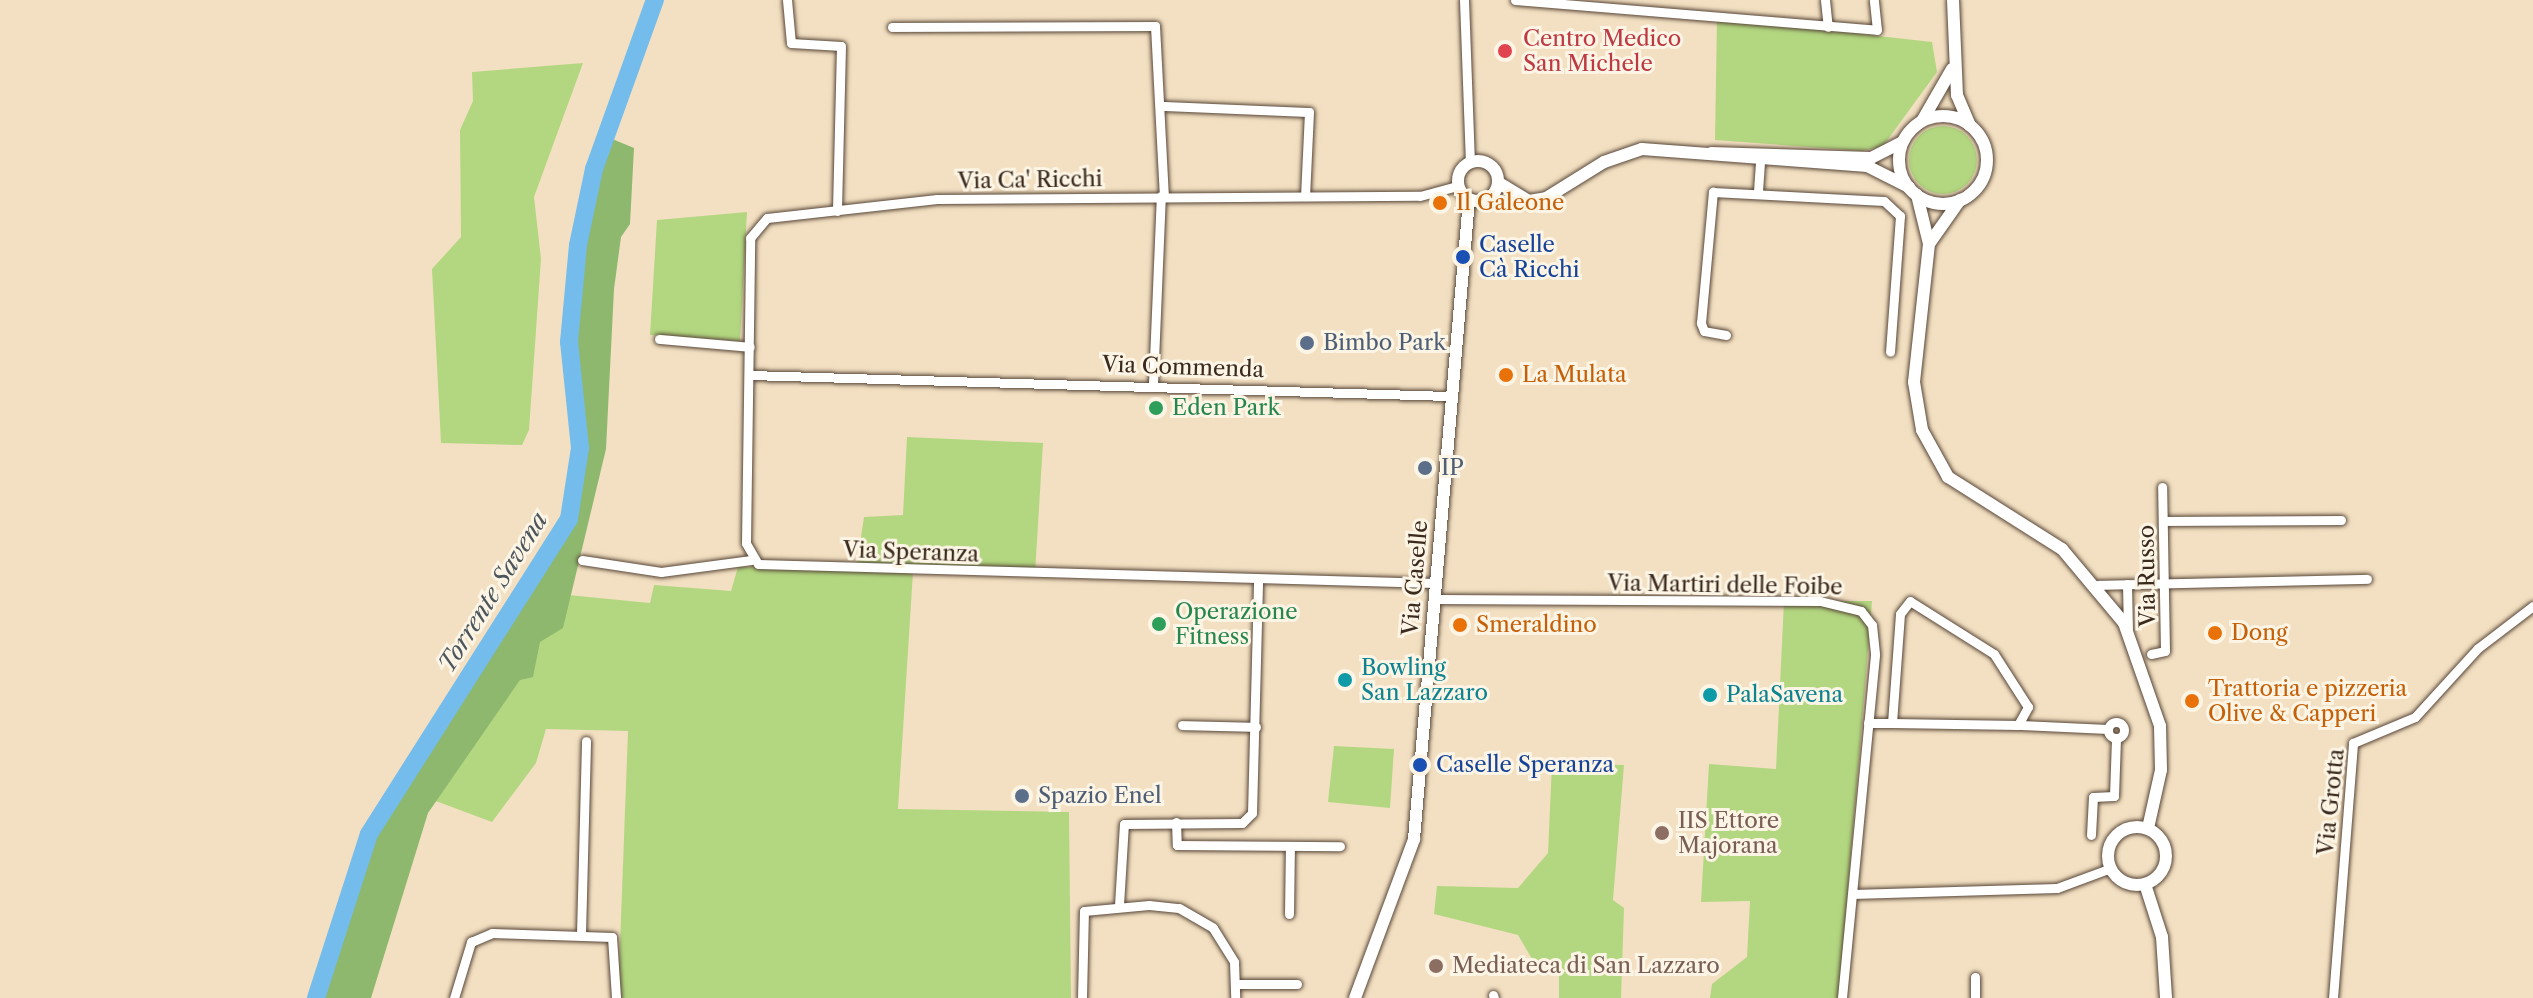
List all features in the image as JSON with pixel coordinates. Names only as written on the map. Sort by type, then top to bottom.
[{"type":"street","points":[[787,0],[791,43],[841,46],[837,211]]},
{"type":"street","points":[[1464,0],[1470,163],[1457,186],[1469,200],[1514,196],[1546,198],[1634,151],[1711,153],[1751,149],[1859,159],[1902,142],[1922,121],[1953,66]]},
{"type":"street","points":[[1515,0],[1877,30],[1874,0]]},
{"type":"street","points":[[1825,0],[1828,27]]},
{"type":"street","points":[[1929,244],[1986,167],[1981,138],[1970,125],[1953,66],[1953,0]]},
{"type":"street","points":[[892,27],[1155,26],[1163,106],[1153,384]]},
{"type":"street","points":[[1163,106],[1309,112],[1305,196]]},
{"type":"street","points":[[1922,121],[1945,116],[1970,125]]},
{"type":"street","points":[[1902,142],[1899,162],[1913,191],[1929,244],[1914,382],[1935,458],[1958,485],[2046,536],[2098,585],[2128,630],[2160,726],[2161,770],[2148,828],[2166,854],[2161,872],[2145,884],[2125,882],[2111,868],[2109,848],[2120,832],[2148,828]]},
{"type":"street","points":[[1711,153],[1760,161],[1858,165],[1913,191],[1960,200]]},
{"type":"street","points":[[1758,191],[1760,161]]},
{"type":"street","points":[[1470,163],[1493,167],[1499,183],[1514,196]]},
{"type":"street","points":[[1488,198],[1499,183]]},
{"type":"street","name":"Via Ca' Ricchi","points":[[750,347],[750,238],[758,224],[837,211],[955,198],[1420,196],[1457,186]]},
{"type":"street","points":[[1726,335],[1704,331],[1701,323],[1711,195],[1758,191],[1884,201],[1899,210],[1890,352]]},
{"type":"street","name":"Via Caselle","points":[[1355,998],[1411,851],[1469,200]]},
{"type":"street","points":[[659,339],[750,347],[751,560]]},
{"type":"street","name":"Via Commenda","points":[[750,375],[1153,384],[1450,396]]},
{"type":"street","name":"Via Russo","points":[[2151,654],[2165,651],[2167,579],[2162,487]]},
{"type":"street","points":[[2164,521],[2341,520]]},
{"type":"street","name":"Via Speranza","points":[[582,560],[661,572],[751,560],[1435,583]]},
{"type":"street","points":[[1119,905],[1121,826],[1248,819],[1256,727],[1258,579]]},
{"type":"street","points":[[2098,585],[2167,579],[2367,579]]},
{"type":"street","points":[[2127,584],[2128,630]]},
{"type":"street","name":"Via Martiri delle Foibe","points":[[1433,599],[1849,605],[1867,617],[1875,639],[1842,998]]},
{"type":"street","points":[[1892,723],[1900,614],[1910,601],[1973,637],[2012,674],[2028,707],[2018,725]]},
{"type":"street","name":"Via Grotta","points":[[2333,998],[2353,743],[2415,717],[2478,648],[2533,606]]},
{"type":"street","points":[[1868,723],[2108,729],[2124,726],[2116,738],[2114,796],[2093,797],[2091,835]]},
{"type":"street","points":[[1182,725],[1256,727]]},
{"type":"street","points":[[2108,729],[2116,738]]},
{"type":"street","points":[[581,934],[586,741]]},
{"type":"street","points":[[1176,822],[1177,845],[1340,846]]},
{"type":"street","points":[[1289,914],[1290,846]]},
{"type":"street","points":[[1852,894],[2057,888],[2111,868]]},
{"type":"street","points":[[2145,884],[2162,937],[2166,998]]},
{"type":"street","points":[[1082,998],[1083,915],[1092,907],[1119,905],[1167,906],[1201,918],[1226,945],[1237,984],[1235,998]]},
{"type":"street","points":[[454,998],[474,938],[581,934],[616,941],[616,998]]},
{"type":"street","points":[[1975,977],[1975,998]]},
{"type":"street","points":[[1237,984],[1297,984]]},
{"type":"green space","points":[[1717,18],[1932,42],[1937,72],[1883,146],[1862,151],[1715,140]]},
{"type":"green space","points":[[583,63],[534,197],[541,259],[529,430],[522,445],[441,443],[432,269],[461,237],[460,130],[473,101],[472,72]]},
{"type":"green space","points":[[1936,126],[1950,126],[1962,131],[1972,141],[1977,160],[1972,179],[1962,189],[1950,194],[1936,194],[1924,189],[1914,179],[1909,167],[1909,153],[1914,141],[1924,131]]},
{"type":"green space","points":[[605,136],[634,148],[630,224],[621,237],[614,289],[606,449],[563,628],[540,642],[533,677],[520,680],[428,813],[371,998],[316,998],[369,834],[569,519],[580,448],[569,342],[578,245]]},
{"type":"green space","points":[[747,212],[740,341],[650,335],[657,220]]},
{"type":"green space","points":[[907,437],[1043,443],[1035,573],[913,572],[898,809],[1069,812],[1071,998],[618,998],[628,731],[546,729],[536,763],[492,822],[425,797],[558,594],[650,603],[654,585],[731,591],[738,567],[856,569],[864,517],[903,515]]},
{"type":"green space","points":[[1784,601],[1872,601],[1839,998],[1710,998],[1712,984],[1747,957],[1750,901],[1701,902],[1709,764],[1776,769]]},
{"type":"green space","points":[[1334,746],[1394,749],[1390,808],[1328,802]]},
{"type":"green space","points":[[1552,763],[1624,765],[1613,900],[1624,908],[1621,998],[1559,998],[1559,968],[1532,959],[1518,935],[1434,914],[1437,886],[1518,888],[1548,853]]},
{"type":"waterway","name":"Torrente Savena","points":[[316,998],[369,834],[569,519],[580,448],[569,342],[578,245],[594,169],[655,0]]},
{"type":"place","name":"Centro Medico San Michele","points":[[1505,51]]},
{"type":"place","name":"Il Galeone","points":[[1440,203]]},
{"type":"place","name":"Caselle Cà Ricchi","points":[[1463,257]]},
{"type":"place","name":"Bimbo Park","points":[[1307,343]]},
{"type":"place","name":"La Mulata","points":[[1506,375]]},
{"type":"place","name":"Eden Park","points":[[1156,408]]},
{"type":"place","name":"IP","points":[[1425,468]]},
{"type":"place","name":"Operazione Fitness","points":[[1159,624]]},
{"type":"place","name":"Smeraldino","points":[[1460,625]]},
{"type":"place","name":"Dong","points":[[2215,633]]},
{"type":"place","name":"Bowling San Lazzaro","points":[[1345,680]]},
{"type":"place","name":"PalaSavena","points":[[1710,695]]},
{"type":"place","name":"Trattoria e pizzeria Olive & Capperi","points":[[2192,701]]},
{"type":"place","name":"Caselle Speranza","points":[[1420,765]]},
{"type":"place","name":"Spazio Enel","points":[[1022,796]]},
{"type":"place","name":"IIS Ettore Majorana","points":[[1662,833]]},
{"type":"place","name":"Mediateca di San Lazzaro","points":[[1436,966]]}]
